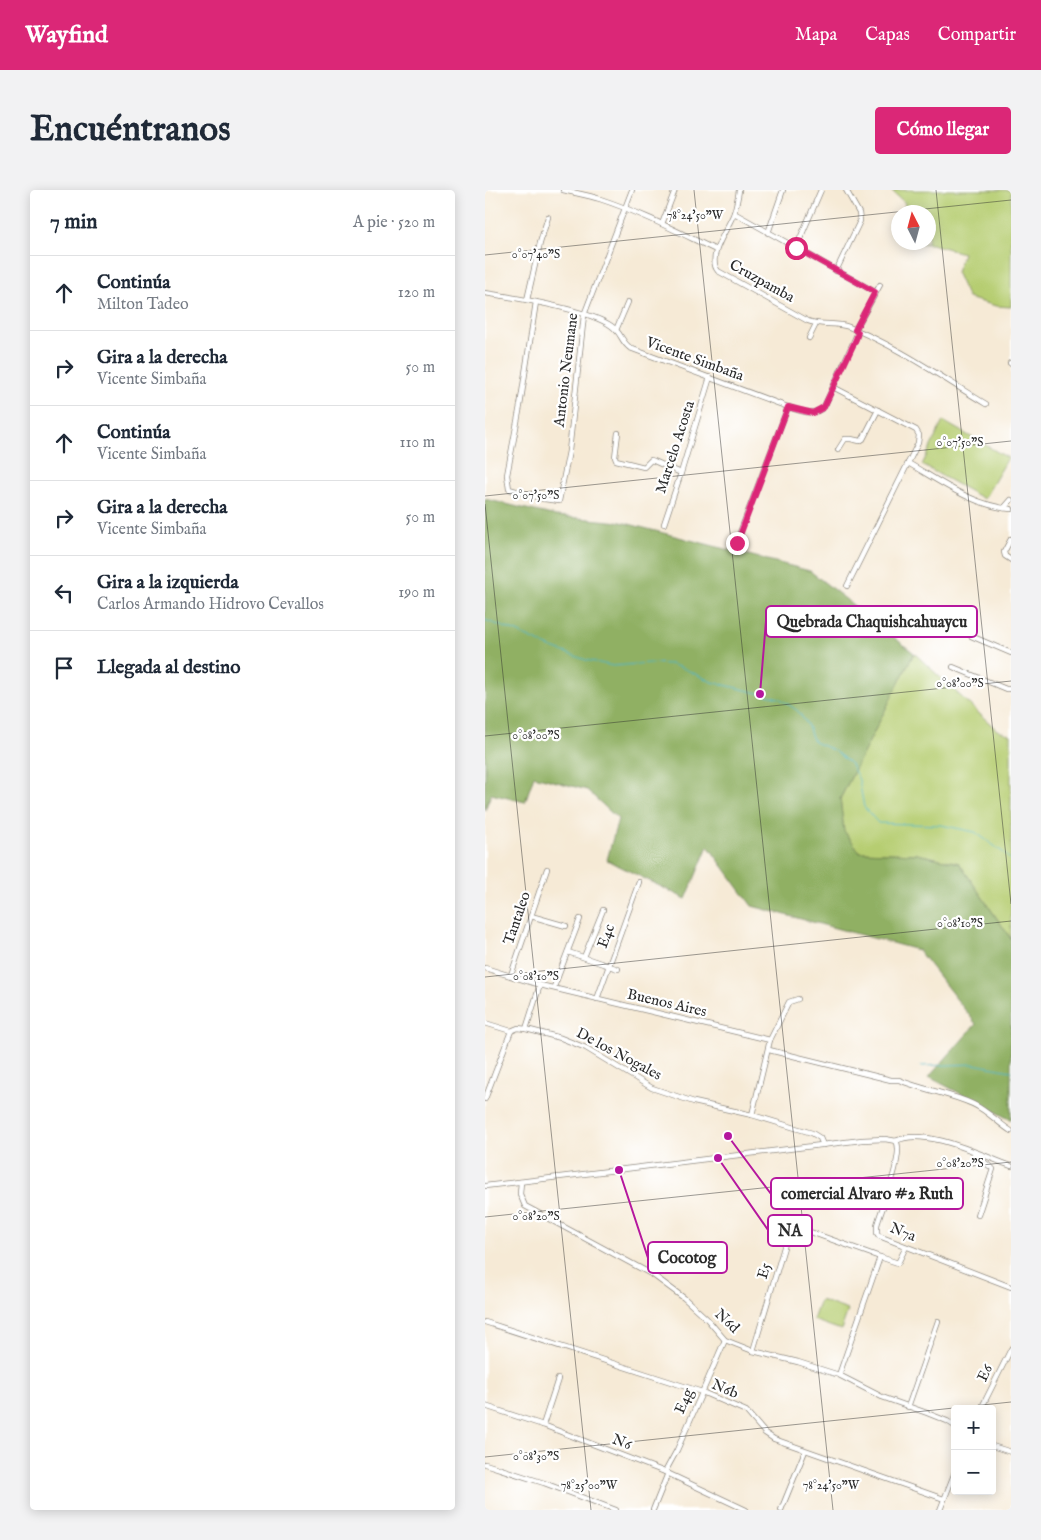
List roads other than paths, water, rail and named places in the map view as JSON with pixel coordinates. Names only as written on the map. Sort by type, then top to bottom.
[{"type":"street","name":"Cruzpamba","points":[[563,190],[599,199],[624,208],[716,250],[713,262],[714,267],[734,282],[816,324],[846,326],[864,333],[986,404]]},
{"type":"street","name":"Antonio Neumane","points":[[536,302],[507,476],[509,488],[559,501],[569,451],[584,315],[632,190]]},
{"type":"street","points":[[662,224],[675,190]]},
{"type":"street","points":[[716,250],[734,213],[739,190]]},
{"type":"street","points":[[768,233],[783,190]]},
{"type":"street","points":[[796,248],[821,190]]},
{"type":"street","points":[[836,270],[861,217],[846,190]]},
{"type":"street","points":[[734,213],[875,292]]},
{"type":"street","points":[[527,300],[548,217]]},
{"type":"street","name":"Vicente Simbaña","points":[[485,293],[536,302],[607,323],[616,330],[623,343],[630,348],[807,413],[818,412],[824,407],[857,331],[880,285]]},
{"type":"street","points":[[616,330],[628,302]]},
{"type":"street","points":[[809,338],[816,324]]},
{"type":"street","name":"Marcelo Acosta","points":[[663,524],[710,377]]},
{"type":"street","points":[[833,387],[918,432],[918,443],[847,586]]},
{"type":"street","points":[[737,543],[788,407]]},
{"type":"street","points":[[838,450],[845,439],[851,438],[860,441],[863,439],[878,410]]},
{"type":"street","points":[[618,433],[616,460],[643,467],[651,460],[681,472]]},
{"type":"street","points":[[908,463],[973,500],[989,506],[1011,509]]},
{"type":"street","points":[[1005,508],[1011,500]]},
{"type":"street","points":[[1011,539],[1004,552],[1005,556],[1011,560]]},
{"type":"street","points":[[971,636],[1011,654]]},
{"type":"street","points":[[953,668],[1009,689]]},
{"type":"street","name":"Tantaleo","points":[[511,975],[547,869]]},
{"type":"street","name":"E4c","points":[[597,998],[639,882]]},
{"type":"street","points":[[584,957],[603,910]]},
{"type":"street","points":[[531,916],[565,926]]},
{"type":"street","points":[[554,987],[580,919]]},
{"type":"street","points":[[568,952],[618,969]]},
{"type":"street","name":"Buenos Aires","points":[[485,968],[540,985],[770,1040]]},
{"type":"street","points":[[526,1029],[540,985]]},
{"type":"street","points":[[753,1115],[770,1040],[789,1002],[798,999]]},
{"type":"street","name":"De los Nogales","points":[[485,1023],[511,1031],[518,1028],[526,1029],[561,1038],[585,1048],[652,1088],[694,1102],[753,1115],[812,1133],[820,1138],[823,1145]]},
{"type":"street","points":[[485,1099],[487,1084],[511,1031]]},
{"type":"street","points":[[769,1050],[891,1080],[899,1080],[953,1096],[974,1104],[1011,1131]]},
{"type":"street","points":[[485,1186],[823,1145],[885,1139],[896,1141],[903,1138],[935,1139],[1011,1166]]},
{"type":"street","name":"N7a","points":[[896,1141],[899,1146],[897,1160],[876,1230],[879,1236],[1011,1287]]},
{"type":"street","points":[[971,1151],[993,1169],[978,1215]]},
{"type":"street","name":"N6d","points":[[521,1182],[521,1194],[525,1206],[653,1275],[684,1298],[707,1319],[725,1340],[753,1351],[798,1362],[839,1375],[882,1397],[941,1418],[951,1424]]},
{"type":"street","name":"E5","points":[[753,1351],[787,1237],[793,1230],[802,1229],[880,1257]]},
{"type":"street","points":[[839,1375],[880,1257],[898,1262],[906,1247]]},
{"type":"street","points":[[908,1407],[938,1321]]},
{"type":"street","name":"N6b","points":[[485,1322],[702,1392],[746,1412],[768,1436],[944,1500]]},
{"type":"street","name":"E4g","points":[[653,1510],[667,1473],[725,1340]]},
{"type":"street","name":"E6","points":[[983,1405],[1011,1349]]},
{"type":"street","points":[[543,1425],[558,1379]]},
{"type":"street","name":"N6","points":[[485,1406],[543,1425],[667,1473],[746,1510]]},
{"type":"street","points":[[996,1447],[1011,1452]]},
{"type":"street","points":[[781,1510],[805,1451]]},
{"type":"street","points":[[485,1464],[544,1483],[616,1510]]},
{"type":"street","points":[[940,1510],[951,1482]]},
{"type":"waterway","points":[[485,620],[586,660],[613,666],[649,663],[670,664],[712,682],[779,698],[798,711],[807,724],[814,742],[833,750],[851,764],[859,780],[864,807],[878,823],[941,825],[975,832],[1004,853],[1011,861]]},
{"type":"waterway","points":[[921,1066],[973,1064],[1011,1071]]},
{"type":"place","name":"Quebrada Chaquishcahuaycu","points":[[760,694]]},
{"type":"place","name":"comercial Alvaro #2 Ruth","points":[[728,1136]]},
{"type":"place","name":"NA","points":[[718,1158]]},
{"type":"place","name":"Cocotog","points":[[619,1170]]}]
